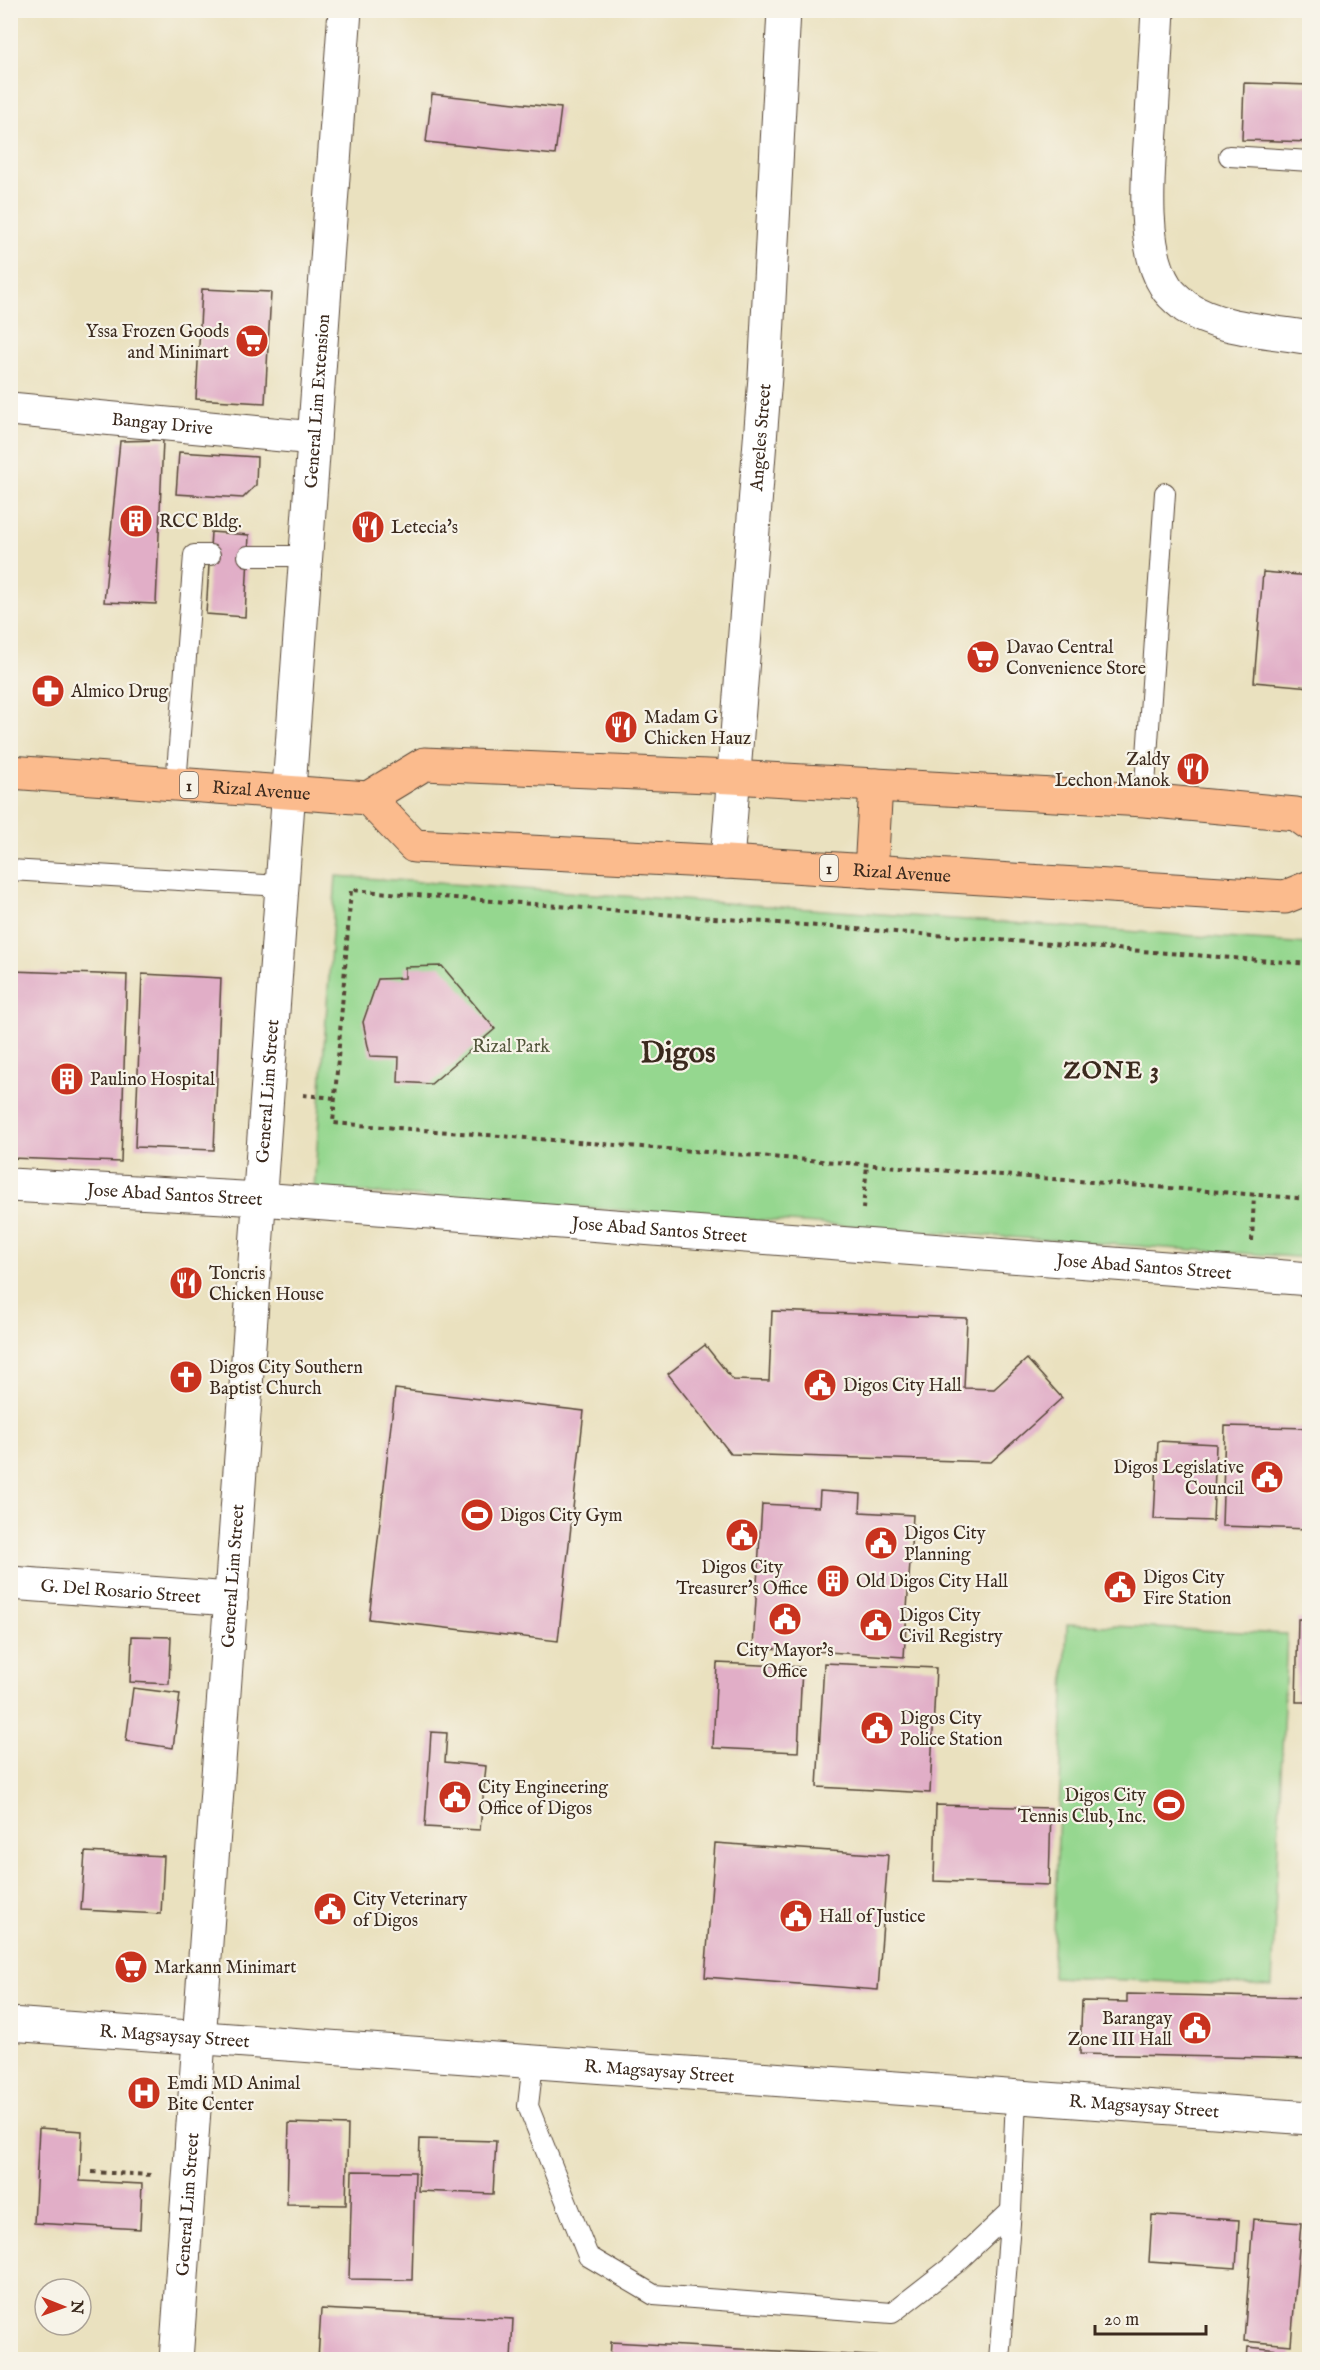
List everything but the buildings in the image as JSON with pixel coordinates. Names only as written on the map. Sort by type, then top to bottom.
[{"type":"main road","points":[[368,798],[424,765],[732,777],[1144,800],[1296,814],[1310,824]]},
{"type":"main road","name":"Rizal Avenue","points":[[10,772],[368,798],[414,846],[727,862],[1285,897],[1310,887]]},
{"type":"main road","points":[[871,871],[876,785]]},
{"type":"street","name":"General Lim Extension","points":[[289,792],[345,10]]},
{"type":"street","name":"Angeles Street","points":[[727,862],[765,377],[783,10]]},
{"type":"street","points":[[1158,10],[1148,180],[1149,223],[1155,261],[1166,288],[1185,306],[1207,317],[1236,325],[1310,338]]},
{"type":"street","name":"Bangay Drive","points":[[10,410],[314,438]]},
{"type":"street","name":"General Lim Street","points":[[176,2360],[289,792]]},
{"type":"street","name":"Jose Abad Santos Street","points":[[10,1185],[260,1199],[1310,1279]]},
{"type":"street","name":"G. Del Rosario Street","points":[[10,1582],[231,1599]]},
{"type":"street","name":"R. Magsaysay Street","points":[[10,2024],[1310,2118]]},
{"type":"lane","points":[[1229,156],[1310,161]]},
{"type":"lane","points":[[1144,800],[1165,493]]},
{"type":"lane","points":[[176,784],[195,555],[210,555]]},
{"type":"lane","points":[[248,556],[306,556]]},
{"type":"lane","points":[[10,870],[282,886]]},
{"type":"lane","points":[[532,2062],[528,2106],[588,2256],[654,2295],[892,2313],[955,2264],[1011,2211]]},
{"type":"lane","points":[[999,2360],[1011,2211],[1016,2098]]},
{"type":"path","points":[[1310,964],[351,890],[333,1124],[1310,1199]]},
{"type":"path","points":[[863,1216],[867,1165]]},
{"type":"path","points":[[1251,1275],[1254,1195]]},
{"type":"path","points":[[92,2172],[189,2178]]},
{"type":"green space","name":"Rizal Park","points":[[336,876],[1309,944],[1309,1258],[314,1189]]},
{"type":"green space","name":"Digos City Tennis Club, Inc.","points":[[1067,1624],[1287,1634],[1272,1986],[1052,1977]]},
{"type":"place","name":"Yssa Frozen Goods and Minimart","points":[[252,341]]},
{"type":"place","name":"RCC Bldg.","points":[[136,521]]},
{"type":"place","name":"Letecia's","points":[[368,527]]},
{"type":"place","name":"Davao Central Convenience Store","points":[[983,657]]},
{"type":"place","name":"Almico Drug","points":[[48,691]]},
{"type":"place","name":"Madam G Chicken Hauz","points":[[621,727]]},
{"type":"place","name":"Zaldy Lechon Manok","points":[[1193,769]]},
{"type":"place","name":"Paulino Hospital","points":[[67,1079]]},
{"type":"place","name":"Toncris Chicken House","points":[[186,1283]]},
{"type":"place","name":"Digos City Southern Baptist Church","points":[[186,1377]]},
{"type":"place","name":"Digos City Hall","points":[[820,1385]]},
{"type":"place","name":"Digos Legislative Council","points":[[1267,1477]]},
{"type":"place","name":"Digos City Gym","points":[[477,1515]]},
{"type":"place","name":"Digos City Treasurer's Office","points":[[742,1535]]},
{"type":"place","name":"Digos City Planning","points":[[881,1543]]},
{"type":"place","name":"Old Digos City Hall","points":[[833,1581]]},
{"type":"place","name":"Digos City Fire Station","points":[[1120,1587]]},
{"type":"place","name":"City Mayor’s Office","points":[[785,1619]]},
{"type":"place","name":"Digos City Civil Registry","points":[[876,1625]]},
{"type":"place","name":"Digos City Police Station","points":[[877,1728]]},
{"type":"place","name":"City Engineering Office of Digos","points":[[455,1797]]},
{"type":"place","name":"Digos City Tennis Club, Inc.","points":[[1169,1805]]},
{"type":"place","name":"City Veterinary of Digos","points":[[330,1909]]},
{"type":"place","name":"Hall of Justice","points":[[796,1916]]},
{"type":"place","name":"Markann Minimart","points":[[131,1967]]},
{"type":"place","name":"Barangay Zone III Hall","points":[[1195,2028]]},
{"type":"place","name":"Emdi MD Animal Bite Center","points":[[144,2093]]},
{"type":"district","name":"Digos","points":[[678,1052]]},
{"type":"district","name":"ZONE 3","points":[[1112,1070]]}]
